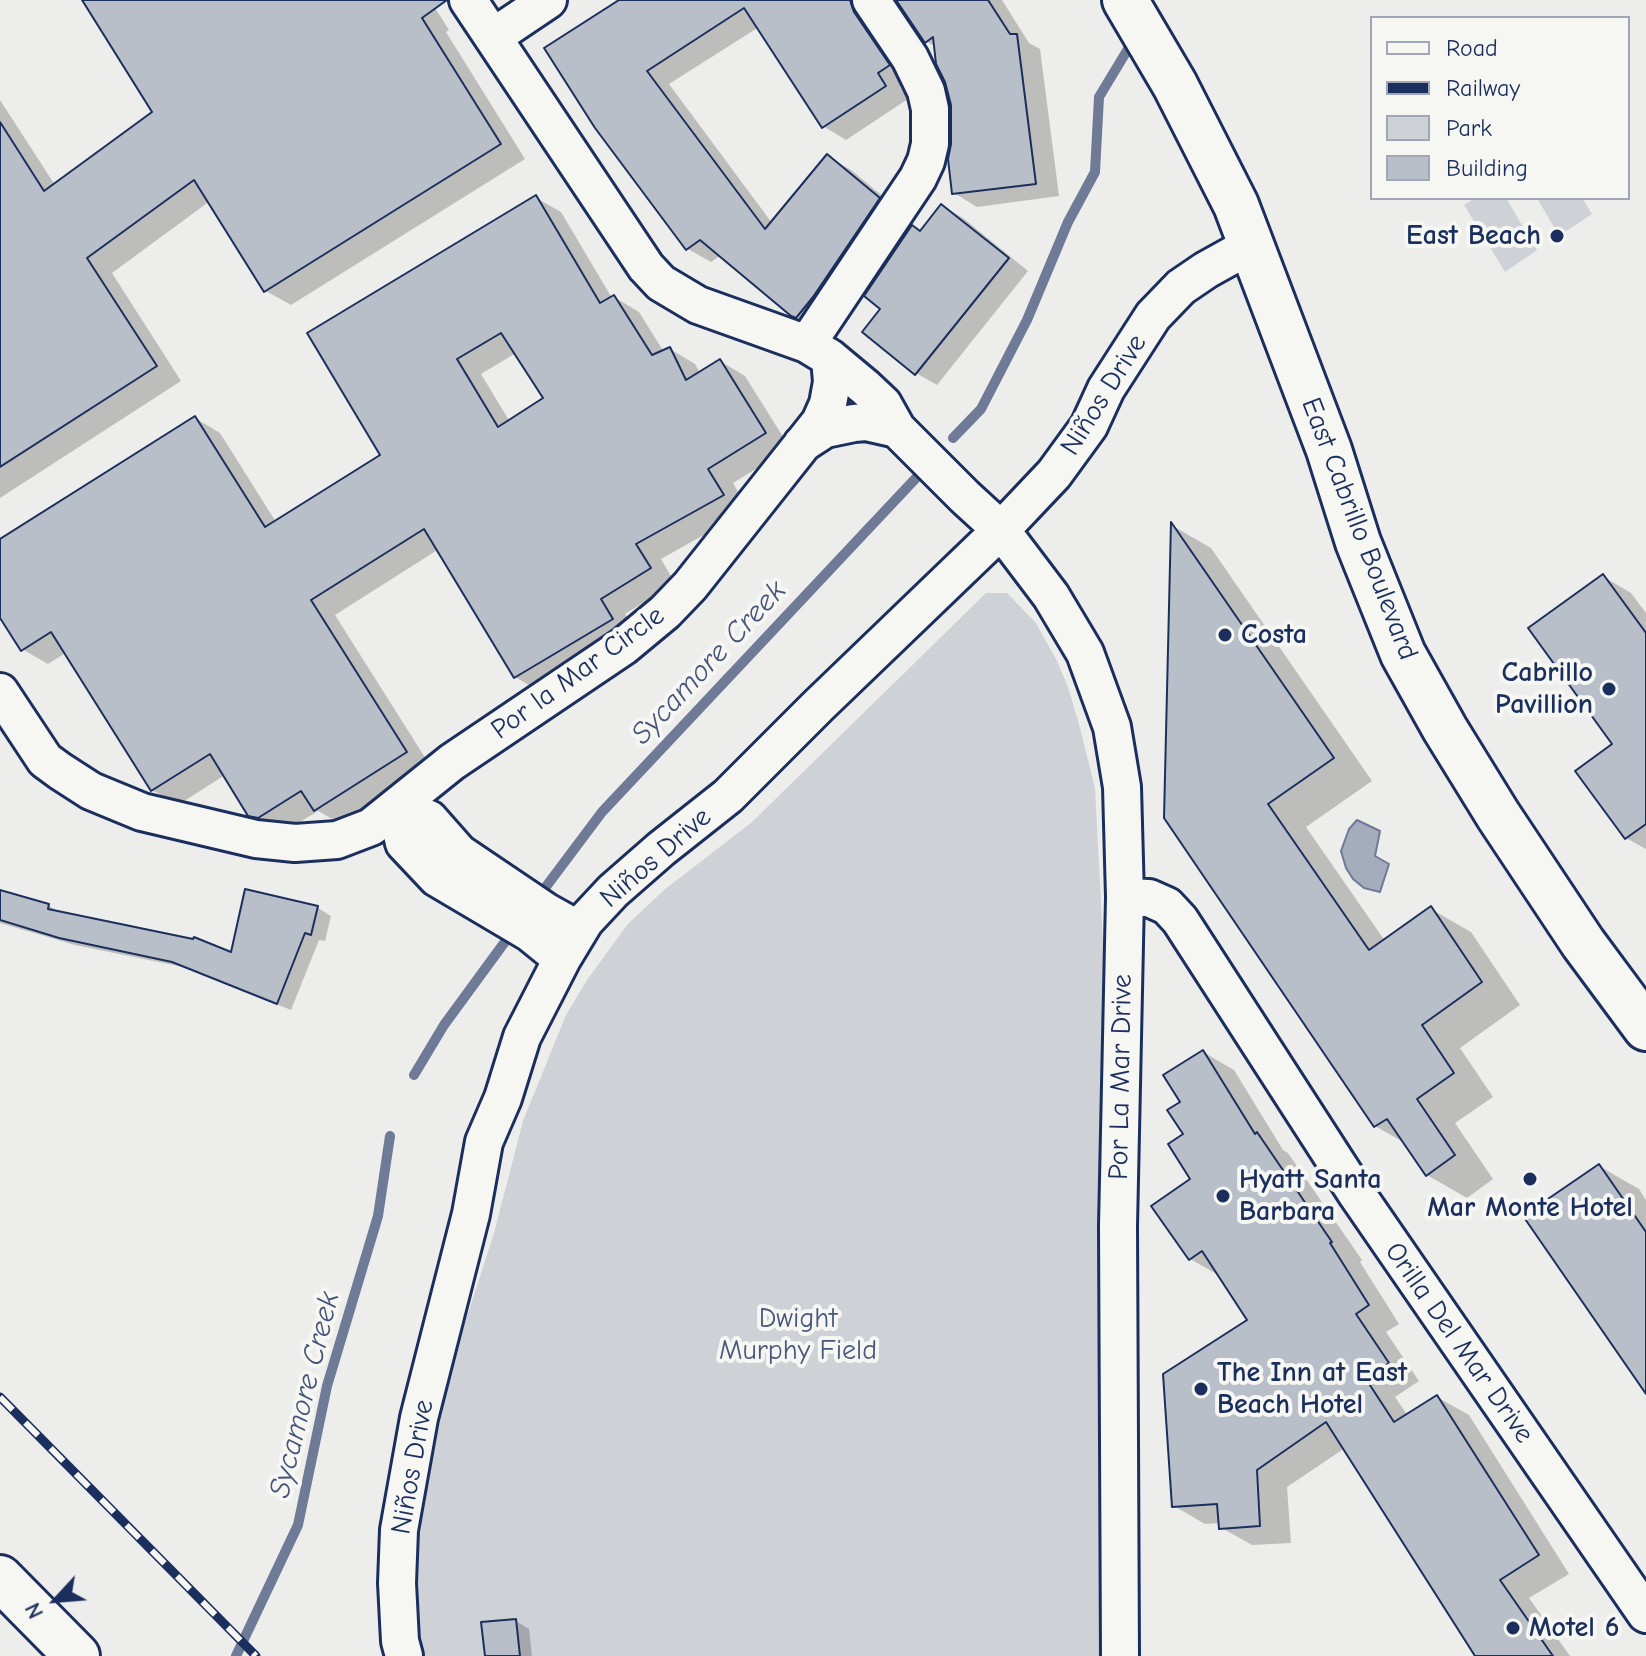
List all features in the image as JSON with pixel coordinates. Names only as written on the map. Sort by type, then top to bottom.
[{"type":"main road","name":"East Cabrillo Boulevard","points":[[1125,0],[1175,85],[1231,192],[1329,450],[1358,542],[1403,654],[1498,815],[1583,943],[1646,1028]]},
{"type":"main road","points":[[0,1578],[77,1656]]},
{"type":"street","points":[[468,0],[646,267],[661,283],[698,305],[818,351],[883,404],[899,430],[1001,530]]},
{"type":"street","points":[[493,37],[548,0]]},
{"type":"street","points":[[818,351],[918,178],[930,144],[930,109],[926,91],[910,58],[871,0]]},
{"type":"street","name":"Niños Drive","points":[[404,1656],[400,1641],[397,1583],[399,1530],[419,1418],[471,1214],[484,1142],[503,1098],[522,1037],[570,945],[613,891],[728,796],[1001,530],[1054,474],[1089,426],[1106,389],[1153,316],[1181,287],[1251,245]]},
{"type":"street","name":"Por la Mar Circle","points":[[0,692],[45,760],[91,791],[142,812],[256,839],[295,843],[337,840],[371,827],[452,762],[624,646],[665,612],[690,586],[820,422],[828,404],[832,382],[818,351]]},
{"type":"street","points":[[801,445],[825,429],[854,423],[866,422],[899,430]]},
{"type":"street","name":"Por La Mar Drive","points":[[1001,530],[1051,596],[1085,653],[1112,727],[1122,787],[1125,897],[1118,1226],[1120,1656]]},
{"type":"street","points":[[396,807],[404,843],[437,878],[530,933],[570,945]]},
{"type":"street","name":"Orilla Del Mar Drive","points":[[1125,897],[1149,898],[1167,906],[1180,920],[1356,1193],[1646,1614]]},
{"type":"green space","points":[[1472,200],[1507,200],[1537,250],[1505,272],[1464,205]]},
{"type":"green space","points":[[1538,200],[1583,200],[1592,214],[1559,236]]},
{"type":"green space","name":"Dwight Murphy Field","points":[[986,593],[1007,593],[1036,623],[1068,687],[1095,788],[1118,1226],[1120,1656],[423,1656],[415,1581],[416,1532],[429,1449],[451,1366],[494,1233],[523,1121],[566,1015],[627,925],[664,890],[752,822]]},
{"type":"water","points":[[1357,820],[1380,831],[1375,856],[1389,864],[1380,892],[1364,888],[1346,868],[1341,851],[1349,829]]},
{"type":"building","points":[[82,0],[447,0],[422,18],[501,144],[264,292],[194,180],[87,258],[157,366],[0,467],[0,122],[44,191],[152,112]]},
{"type":"building","points":[[619,0],[850,0],[854,12],[890,65],[878,73],[886,86],[822,128],[744,8],[647,71],[765,229],[827,154],[880,198],[796,318],[700,240],[686,250],[595,128],[544,48]]},
{"type":"building","points":[[896,0],[988,0],[1010,34],[1017,34],[1036,184],[952,194],[948,159],[951,105],[936,64],[933,37],[925,43]]},
{"type":"building","points":[[536,195],[600,303],[614,295],[652,355],[670,347],[686,380],[720,359],[766,433],[708,469],[724,495],[636,544],[651,568],[601,599],[613,619],[514,678],[424,529],[311,600],[407,752],[314,811],[301,791],[258,818],[248,816],[210,754],[151,791],[51,632],[21,651],[0,618],[0,539],[195,416],[265,527],[380,455],[307,333]],"holes":[[[501,333],[543,398],[498,427],[457,359]]]},
{"type":"building","points":[[941,204],[1009,258],[915,375],[862,332],[880,309],[864,296],[912,225],[920,231]]},
{"type":"building","points":[[1171,522],[1334,758],[1268,804],[1369,950],[1431,906],[1482,982],[1422,1025],[1454,1073],[1417,1099],[1455,1155],[1426,1176],[1387,1119],[1374,1127],[1164,818]]},
{"type":"building","name":"Cabrillo Pavillion","points":[[1603,574],[1646,633],[1646,824],[1625,839],[1575,771],[1612,744],[1528,628]]},
{"type":"building","points":[[245,889],[318,906],[311,935],[305,933],[277,1004],[172,962],[59,938],[0,920],[0,890],[49,904],[48,909],[194,937],[231,952]]},
{"type":"building","points":[[1203,1050],[1255,1134],[1257,1132],[1332,1242],[1369,1305],[1356,1314],[1389,1363],[1366,1379],[1394,1422],[1437,1395],[1539,1555],[1500,1580],[1553,1656],[1475,1656],[1326,1422],[1257,1470],[1260,1526],[1219,1529],[1217,1504],[1172,1507],[1163,1374],[1247,1320],[1202,1251],[1189,1260],[1151,1206],[1190,1179],[1168,1144],[1183,1134],[1167,1110],[1180,1102],[1163,1075]]},
{"type":"building","points":[[1599,1164],[1646,1232],[1646,1394],[1523,1216]]},
{"type":"building","points":[[516,1619],[520,1656],[485,1656],[481,1622]]},
{"type":"waterway","name":"Sycamore Creek","points":[[953,438],[981,409],[1027,320],[1068,222],[1095,172],[1099,97],[1134,39]]},
{"type":"waterway","name":"Sycamore Creek","points":[[545,888],[602,812],[916,478]]},
{"type":"waterway","name":"Sycamore Creek","points":[[414,1075],[444,1025],[507,939]]},
{"type":"waterway","name":"Sycamore Creek","points":[[236,1656],[298,1525],[327,1386],[378,1216],[390,1136]]},
{"type":"railway","points":[[0,1397],[256,1656]]},
{"type":"place","name":"East Beach","points":[[1557,236]]},
{"type":"place","name":"Costa","points":[[1225,635]]},
{"type":"place","name":"Cabrillo Pavillion","points":[[1609,689]]},
{"type":"place","name":"Mar Monte Hotel","points":[[1530,1179]]},
{"type":"place","name":"Hyatt Santa Barbara","points":[[1223,1196]]},
{"type":"place","name":"The Inn at East Beach Hotel","points":[[1201,1389]]},
{"type":"place","name":"Motel 6","points":[[1513,1628]]}]
